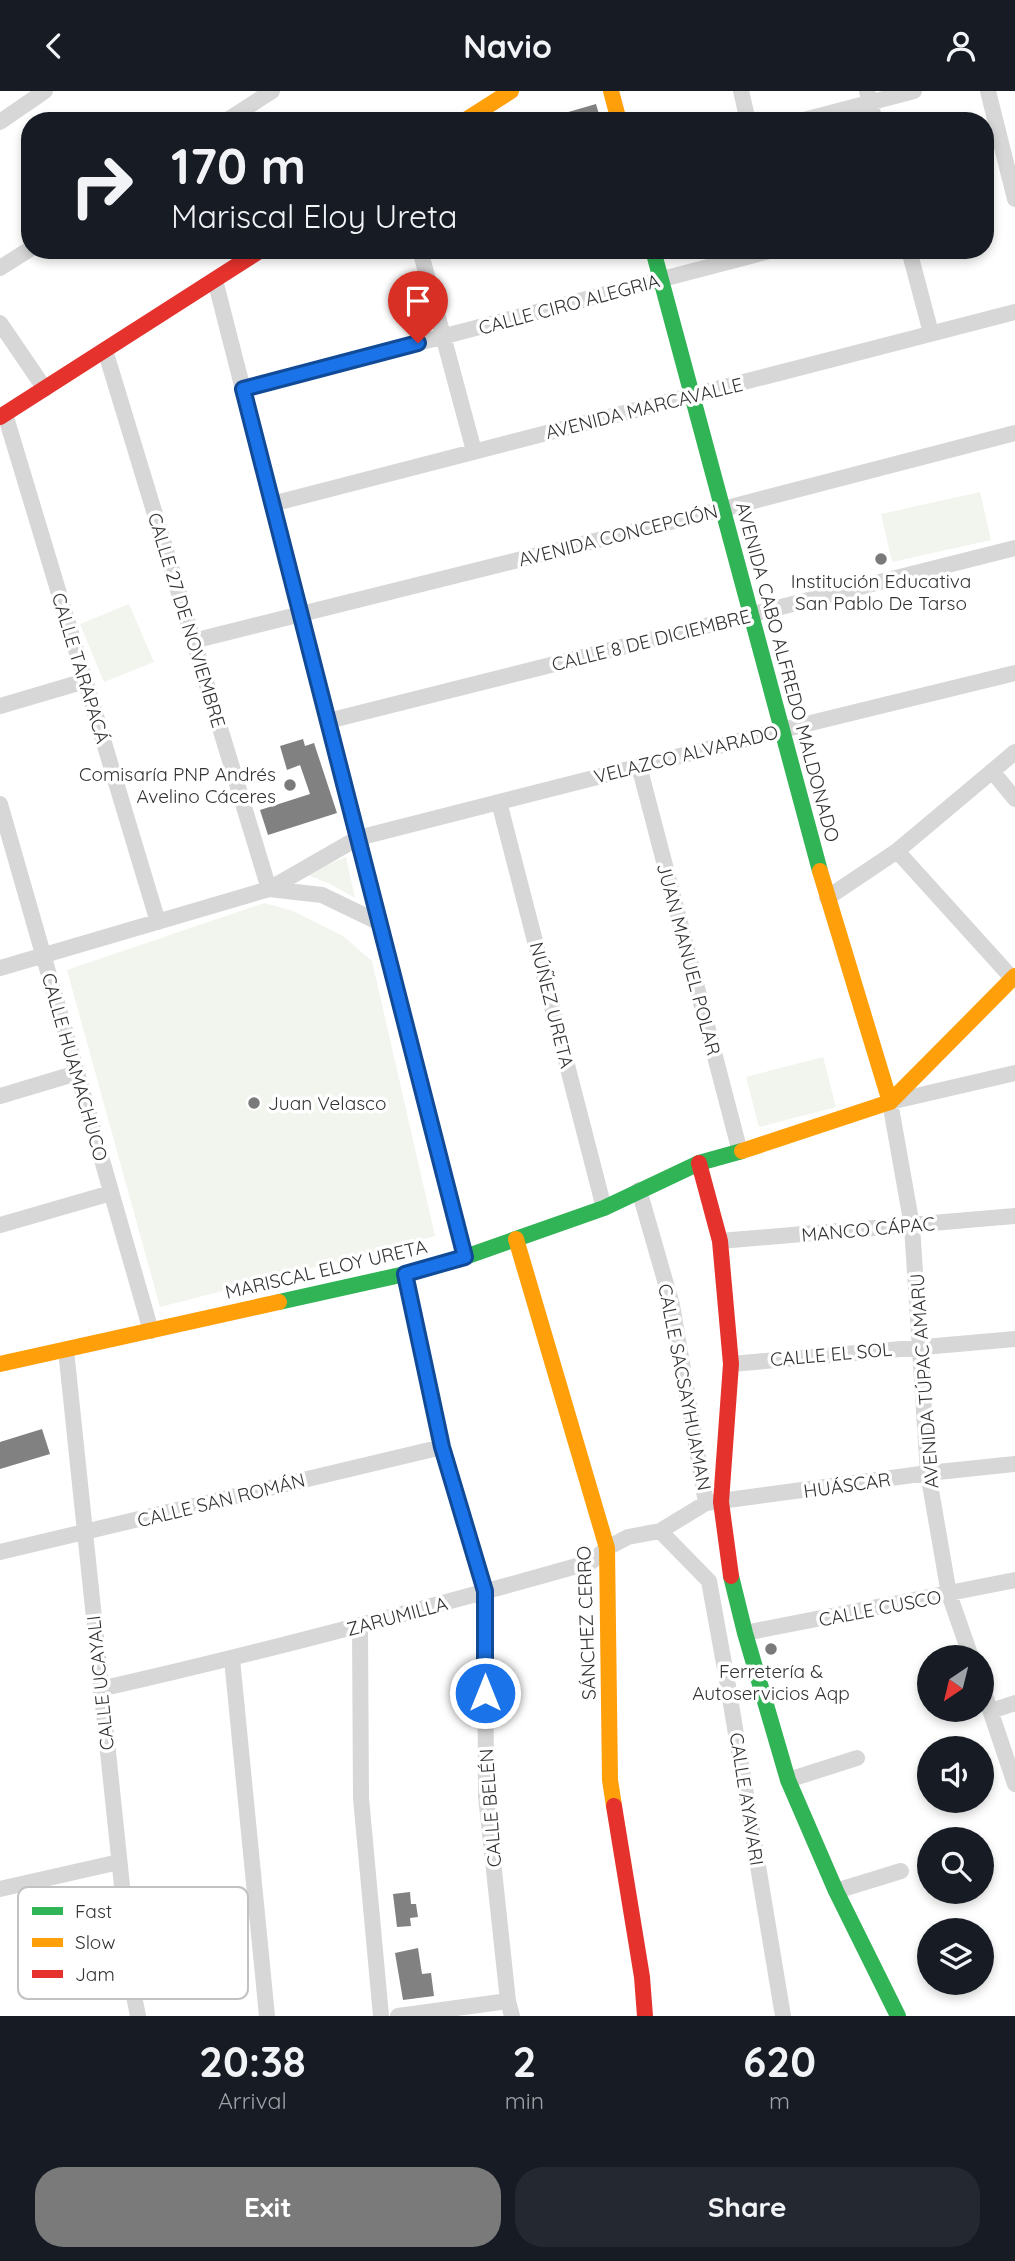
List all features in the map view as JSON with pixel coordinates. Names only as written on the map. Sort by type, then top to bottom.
[{"type":"street","points":[[0,123],[45,91]]},
{"type":"street","points":[[252,112],[272,91]]},
{"type":"street","points":[[478,112],[511,91]]},
{"type":"street","points":[[611,91],[617,112]]},
{"type":"street","points":[[741,91],[746,112]]},
{"type":"street","points":[[826,112],[869,97],[914,91]]},
{"type":"street","points":[[988,91],[993,112]]},
{"type":"street","points":[[994,115],[1015,199]]},
{"type":"street","points":[[0,268],[21,255]]},
{"type":"street","points":[[2,416],[247,259]]},
{"type":"street","points":[[422,259],[474,451]]},
{"type":"street","name":"AVENIDA CABO ALFREDO MALDONADO","points":[[655,259],[827,898],[890,1102]]},
{"type":"street","name":"CALLE CIRO ALEGRIA","points":[[243,389],[739,259]]},
{"type":"street","points":[[911,259],[931,333]]},
{"type":"street","points":[[215,280],[465,1257]]},
{"type":"street","name":"AVENIDA MARCAVALLE","points":[[272,504],[1015,312]]},
{"type":"street","points":[[0,323],[45,389]]},
{"type":"street","name":"CALLE 27 DE NOVIEMBRE","points":[[105,350],[269,889]]},
{"type":"street","name":"CALLE TARAPACÁ","points":[[2,416],[158,922]]},
{"type":"street","name":"AVENIDA CONCEPCIÓN","points":[[193,641],[1015,433]]},
{"type":"street","name":"CALLE 8 DE DICIEMBRE","points":[[328,721],[1015,548]]},
{"type":"street","name":"VELAZCO ALVARADO","points":[[269,889],[358,838],[1015,673]]},
{"type":"street","points":[[0,706],[85,681]]},
{"type":"street","points":[[827,898],[897,851],[1015,753]]},
{"type":"street","name":"JUAN MANUEL POLAR","points":[[639,766],[740,1152]]},
{"type":"street","points":[[992,771],[1015,799]]},
{"type":"street","name":"NÚÑEZ URETA","points":[[499,802],[604,1208]]},
{"type":"street","name":"CALLE HUAMACHUCO","points":[[0,804],[151,1331]]},
{"type":"street","points":[[890,1102],[1014,977],[897,851]]},
{"type":"street","points":[[0,968],[269,889],[322,895],[380,923]]},
{"type":"street","points":[[0,1096],[77,1073]]},
{"type":"street","points":[[890,1102],[1015,1073]]},
{"type":"street","name":"MARISCAL ELOY URETA","points":[[0,1364],[405,1274],[465,1257],[604,1208],[699,1163],[890,1102]]},
{"type":"street","name":"AVENIDA TÚPAC AMARU","points":[[890,1102],[912,1226],[928,1473],[948,1594],[967,1645]]},
{"type":"street","points":[[699,1163],[720,1241],[731,1364],[714,1503],[745,1633],[788,1780],[835,1891],[898,2016]]},
{"type":"street","name":"CALLE SACSAYHUAMAN","points":[[639,1190],[672,1305],[714,1503]]},
{"type":"street","points":[[0,1225],[111,1193]]},
{"type":"street","name":"MANCO CÁPAC","points":[[720,1241],[1015,1216]]},
{"type":"street","name":"SÁNCHEZ CERRO","points":[[516,1239],[607,1548],[610,1780],[642,1977],[645,2016]]},
{"type":"street","name":"CALLE BELÉN","points":[[405,1274],[442,1447],[485,1591],[486,1796],[510,2008]]},
{"type":"street","name":"CALLE EL SOL","points":[[731,1364],[1015,1339]]},
{"type":"street","name":"CALLE UCAYALI","points":[[66,1350],[122,1887]]},
{"type":"street","name":"CALLE SAN ROMÁN","points":[[0,1552],[442,1447]]},
{"type":"street","name":"HUÁSCAR","points":[[714,1503],[928,1473],[1015,1464]]},
{"type":"street","name":"ZARUMILLA","points":[[100,1689],[360,1627],[590,1562],[607,1548],[628,1537],[660,1531],[714,1503]]},
{"type":"street","points":[[660,1531],[709,1581],[730,1571]]},
{"type":"street","name":"CALLE CUSCO","points":[[745,1633],[1015,1580]]},
{"type":"street","name":"CALLE AYAVARI","points":[[709,1581],[783,2016]]},
{"type":"street","points":[[360,1627],[361,1798],[381,2016]]},
{"type":"street","points":[[232,1659],[267,2016]]},
{"type":"street","points":[[994,1710],[1015,1703]]},
{"type":"street","points":[[994,1720],[1015,1784]]},
{"type":"street","points":[[788,1780],[857,1758]]},
{"type":"street","points":[[0,1889],[119,1861]]},
{"type":"street","points":[[835,1891],[901,1871]]},
{"type":"street","points":[[398,2016],[510,2008]]},
{"type":"shaded area","points":[[980,492],[991,540],[892,562],[881,514]]},
{"type":"shaded area","points":[[129,604],[154,662],[104,682],[80,624]]},
{"type":"shaded area","points":[[346,857],[355,898],[305,874]]},
{"type":"shaded area","name":"Juan Velasco","points":[[264,903],[293,911],[343,936],[372,961],[435,1236],[160,1307],[67,970]]},
{"type":"shaded area","points":[[823,1057],[836,1107],[759,1127],[746,1077]]},
{"type":"building","points":[[596,104],[598,112],[568,112]]},
{"type":"building","points":[[303,739],[305,746],[314,743],[337,813],[268,835],[260,810],[310,794],[300,765],[287,770],[280,746]]},
{"type":"building","points":[[42,1429],[50,1454],[0,1469],[0,1442]]},
{"type":"building","points":[[410,1892],[411,1904],[416,1904],[418,1917],[410,1918],[411,1926],[397,1927],[393,1894]]},
{"type":"building","points":[[418,1948],[422,1974],[431,1973],[434,1996],[403,2000],[395,1953]]},
{"type":"traffic: fast","points":[[655,259],[820,871]]},
{"type":"traffic: fast","points":[[279,1302],[405,1274],[465,1257],[604,1208],[699,1163],[742,1151]]},
{"type":"traffic: fast","points":[[731,1576],[788,1780],[836,1891],[898,2016]]},
{"type":"traffic: slow","points":[[478,112],[511,91]]},
{"type":"traffic: slow","points":[[611,91],[617,112]]},
{"type":"traffic: slow","points":[[820,871],[890,1102]]},
{"type":"traffic: slow","points":[[742,1151],[890,1102],[1015,976]]},
{"type":"traffic: slow","points":[[516,1239],[607,1548],[610,1780],[614,1806]]},
{"type":"traffic: slow","points":[[0,1364],[279,1302]]},
{"type":"traffic: jam","points":[[0,417],[247,259]]},
{"type":"traffic: jam","points":[[699,1163],[720,1241],[731,1364],[721,1502],[731,1576]]},
{"type":"traffic: jam","points":[[614,1806],[642,1977],[645,2016]]},
{"type":"place","name":"Institución Educativa San Pablo De Tarso","points":[[881,559]]},
{"type":"place","name":"Comisaría PNP Andrés Avelino Cáceres","points":[[290,785]]},
{"type":"place","name":"Juan Velasco","points":[[254,1103]]},
{"type":"place","name":"Ferretería & Autoservicios Aqp","points":[[771,1649]]},
{"type":"route","points":[[418,343],[243,389],[465,1257],[405,1274],[442,1447],[485,1591],[485,1693]]}]
